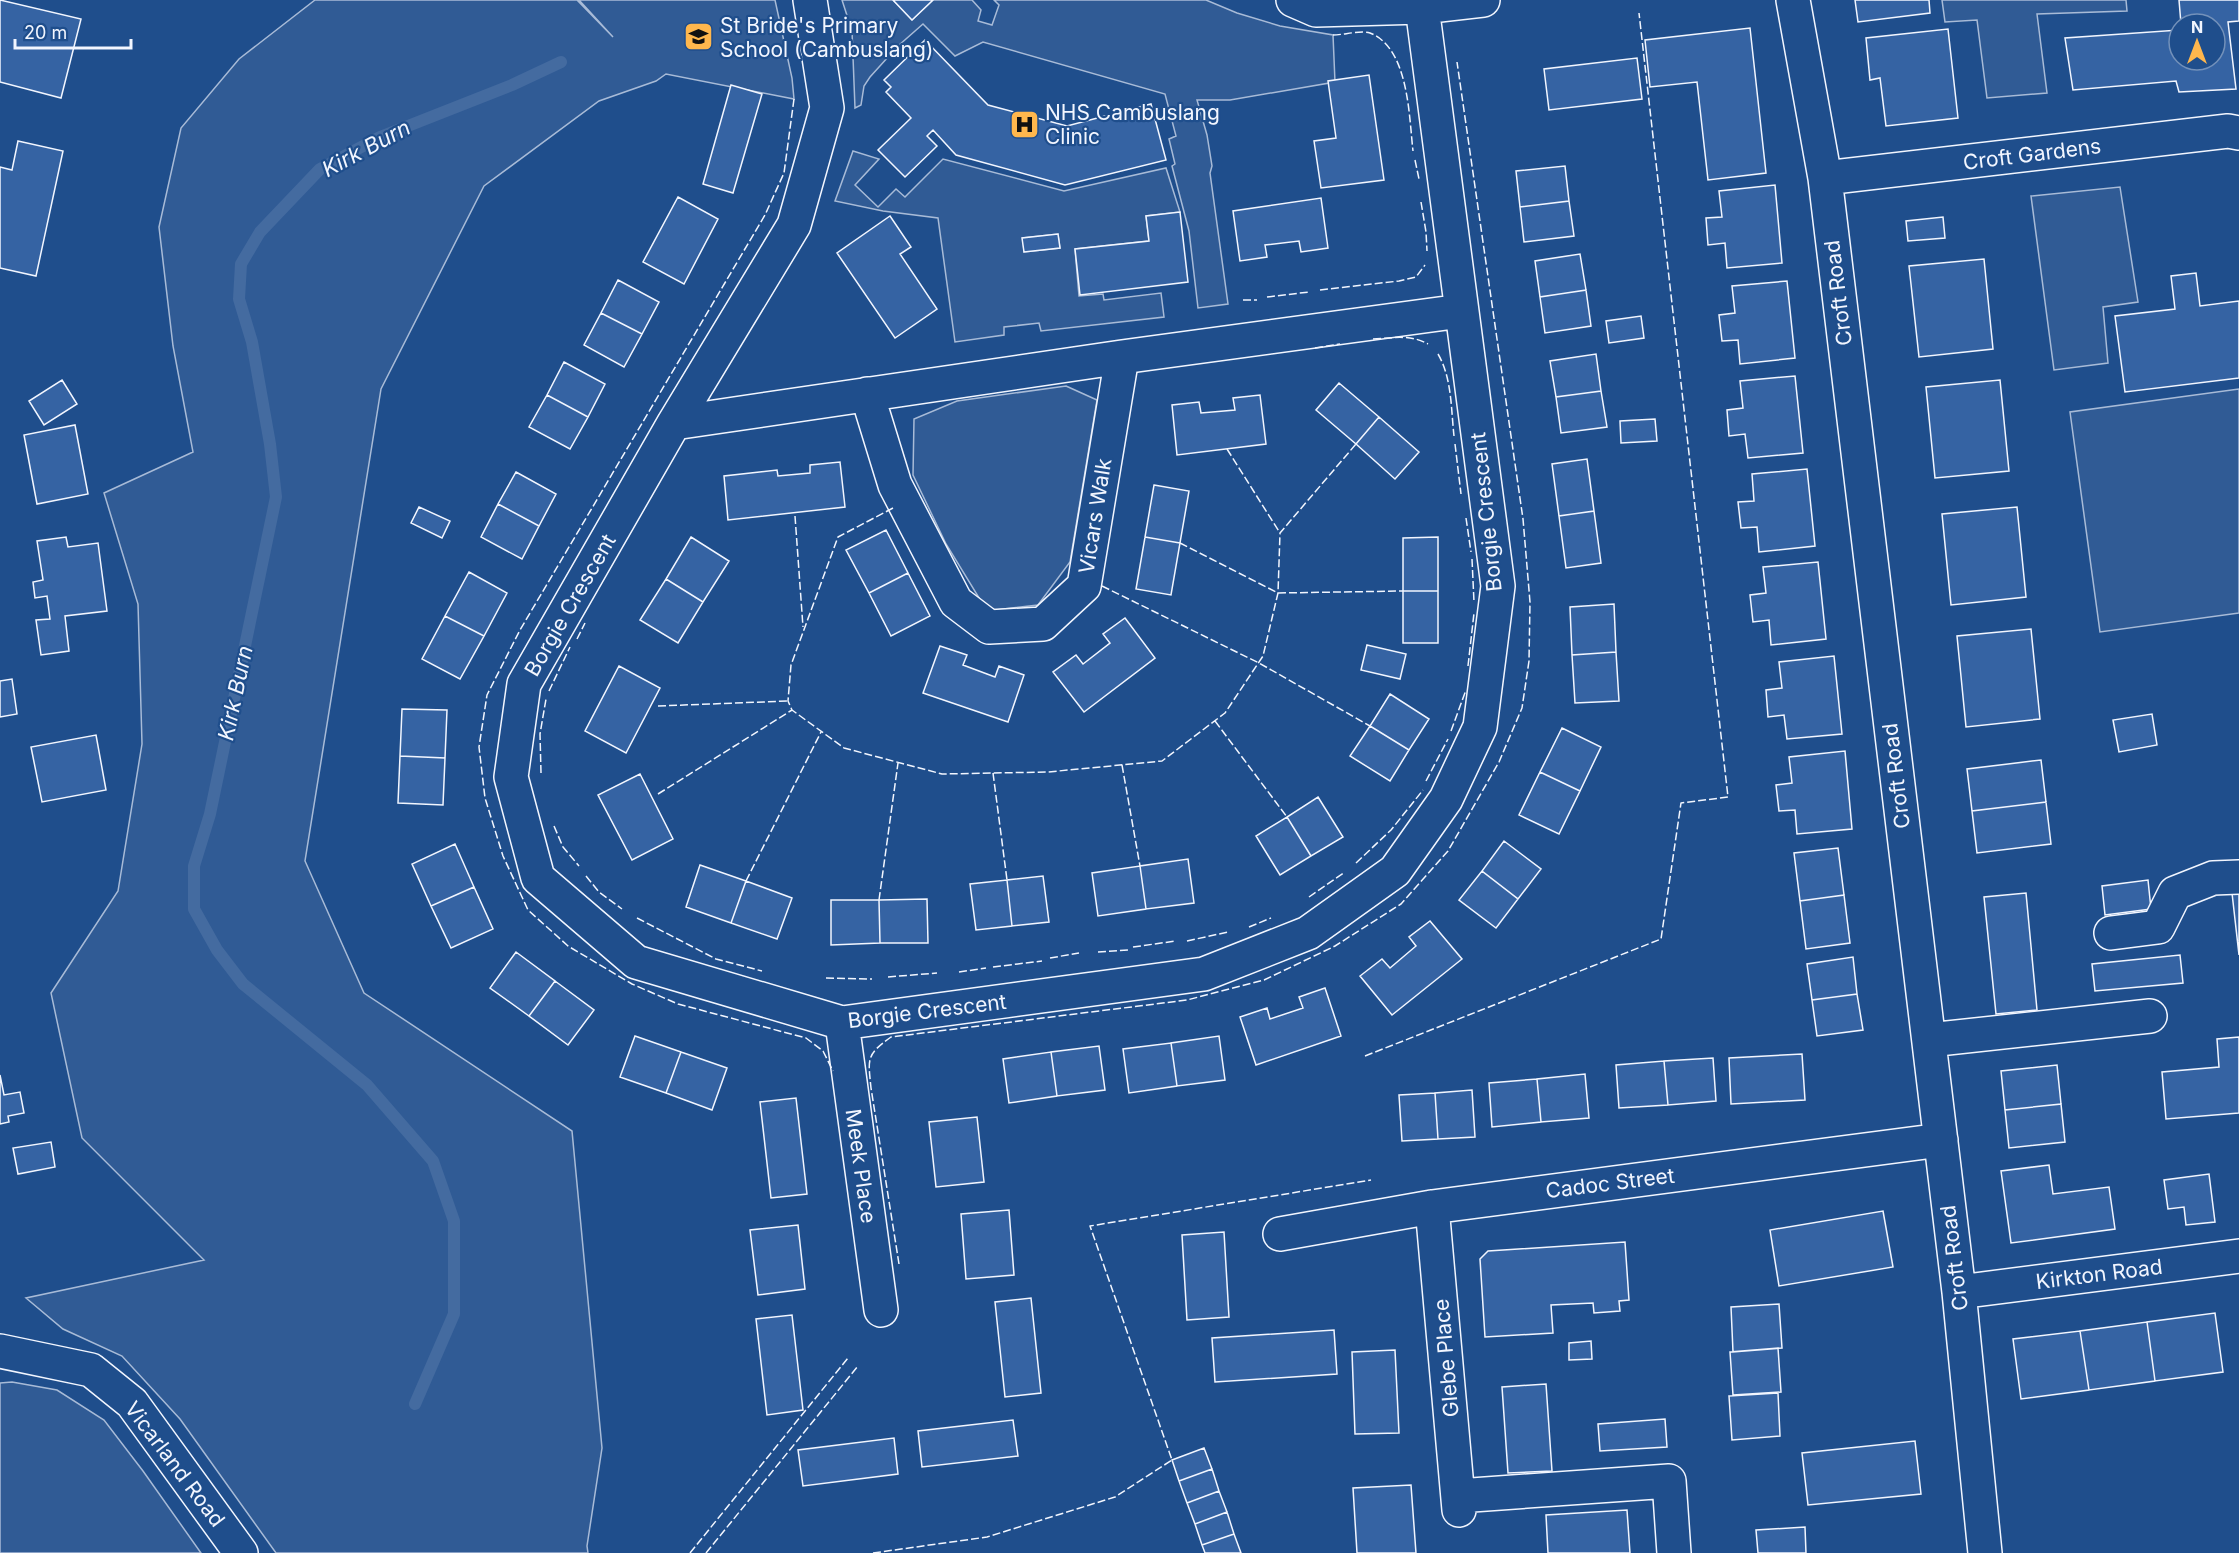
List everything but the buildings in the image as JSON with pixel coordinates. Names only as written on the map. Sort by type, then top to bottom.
[{"type":"street","name":"Borgie Crescent","points":[[810,0],[827,108],[794,225],[674,423],[524,684],[511,777],[538,878],[636,962],[842,1023],[1204,974],[1308,933],[1395,871],[1446,799],[1480,727],[1498,586],[1422,7]]},
{"type":"street","points":[[1293,0],[1316,10],[1422,7],[1483,0]]},
{"type":"street","name":"Croft Road","points":[[1793,0],[1825,178],[1959,1292],[1985,1553]]},
{"type":"street","name":"Croft Gardens","points":[[1825,178],[2228,131],[2239,133]]},
{"type":"street","points":[[674,423],[1122,357],[1461,311]]},
{"type":"street","name":"Vicars Walk","points":[[867,394],[895,485],[956,602],[989,627],[1043,624],[1084,586],[1122,357]]},
{"type":"street","points":[[2110,933],[2158,927],[2175,893],[2213,878],[2239,877]]},
{"type":"street","points":[[1929,1040],[2150,1017]]},
{"type":"street","name":"Meek Place","points":[[842,1023],[881,1310]]},
{"type":"street","name":"Cadoc Street","points":[[1280,1234],[1432,1207],[1941,1140]]},
{"type":"street","name":"Glebe Place","points":[[1432,1207],[1458,1503],[1669,1481],[1674,1553]]},
{"type":"street","name":"Kirkton Road","points":[[1959,1292],[2239,1256]]},
{"type":"street","name":"Vicarland Road","points":[[0,1351],[91,1370],[132,1403],[242,1553]]},
{"type":"shaded area","points":[[315,0],[577,0],[613,37],[579,0],[775,0],[792,78],[794,99],[666,74],[656,81],[599,101],[484,186],[381,389],[305,861],[364,993],[572,1131],[602,1448],[587,1546],[588,1553],[276,1553],[180,1419],[122,1356],[63,1329],[26,1298],[204,1260],[82,1138],[51,993],[118,891],[142,744],[138,604],[104,493],[193,452],[173,346],[159,227],[181,128],[239,59]]},
{"type":"shaded area","points":[[842,0],[893,0],[912,20],[933,0],[972,0],[981,10],[978,21],[992,25],[999,5],[994,0],[1206,0],[1237,13],[1280,26],[1333,35],[1335,82],[1230,100],[1197,100],[1207,135],[1212,166],[1210,173],[1228,304],[1198,308],[1189,231],[1172,166],[1175,164],[1169,139],[1176,136],[1165,94],[983,42],[955,56],[923,24],[898,46],[870,77],[864,86],[861,105],[855,108],[852,31]]},
{"type":"shaded area","points":[[1942,0],[2126,0],[2127,11],[2037,14],[2047,93],[1987,98],[1977,20],[1945,22]]},
{"type":"shaded area","points":[[853,151],[879,159],[855,185],[878,207],[896,189],[905,197],[943,159],[1064,191],[1166,168],[1180,212],[1146,216],[1149,241],[1075,249],[1079,296],[1103,294],[1104,300],[1161,293],[1164,317],[1041,331],[1039,323],[1004,327],[1004,335],[955,342],[938,218],[883,211],[835,201]],"holes":[[[1058,234],[1060,248],[1024,252],[1023,238]]]},
{"type":"shaded area","points":[[2120,187],[2138,302],[2103,307],[2108,363],[2054,370],[2031,196]]},
{"type":"shaded area","points":[[1066,386],[1097,400],[1070,562],[1038,605],[987,611],[946,544],[913,475],[914,419],[957,401]]},
{"type":"shaded area","points":[[2239,389],[2239,613],[2100,632],[2070,412]]},
{"type":"shaded area","points":[[12,1382],[57,1390],[104,1420],[201,1553],[0,1553],[0,1383]]},
{"type":"waterway","name":"Kirk Burn","points":[[415,1404],[454,1314],[454,1221],[433,1161],[367,1085],[243,984],[217,950],[194,909],[194,866],[210,814],[276,497],[270,444],[252,342],[239,299],[241,264],[260,232],[320,169],[380,137],[512,85],[561,62]]},
{"type":"fence","points":[[1365,1056],[1661,939],[1681,803],[1728,797],[1639,13]]},
{"type":"fence","points":[[1333,35],[1370,33],[1383,41],[1393,53],[1405,85],[1413,151]]},
{"type":"fence","points":[[899,1264],[869,1070],[870,1058],[877,1048],[891,1037],[1187,1000],[1264,980],[1335,946],[1401,904],[1448,851],[1499,762],[1522,708],[1529,661],[1530,602],[1523,519],[1457,62]]},
{"type":"fence","points":[[794,99],[784,173],[765,215],[520,630],[487,695],[479,747],[485,798],[503,856],[528,910],[568,946],[632,984],[678,1004],[806,1038],[823,1051],[833,1071]]},
{"type":"fence","points":[[1415,160],[1419,179]]},
{"type":"fence","points":[[1421,202],[1427,251]]},
{"type":"fence","points":[[1320,290],[1416,277],[1425,265]]},
{"type":"fence","points":[[1267,297],[1309,292]]},
{"type":"fence","points":[[1243,300],[1257,300]]},
{"type":"fence","points":[[1373,339],[1408,338],[1428,344]]},
{"type":"fence","points":[[1315,348],[1340,344]]},
{"type":"fence","points":[[1438,354],[1448,383],[1454,436]]},
{"type":"fence","points":[[893,508],[838,537],[791,665],[788,701],[792,710],[844,748],[942,774],[1048,772],[1162,761],[1225,713],[1263,656],[1278,593],[1280,533],[1356,444]]},
{"type":"fence","points":[[1455,444],[1461,494]]},
{"type":"fence","points":[[1227,449],[1280,533]]},
{"type":"fence","points":[[795,516],[803,627]]},
{"type":"fence","points":[[1466,518],[1471,552]]},
{"type":"fence","points":[[1180,543],[1278,593],[1403,591]]},
{"type":"fence","points":[[1472,559],[1474,602]]},
{"type":"fence","points":[[1102,586],[1259,663],[1370,726]]},
{"type":"fence","points":[[1468,666],[1474,613]]},
{"type":"fence","points":[[577,639],[585,623]]},
{"type":"fence","points":[[549,691],[570,647]]},
{"type":"fence","points":[[1451,731],[1466,690]]},
{"type":"fence","points":[[541,773],[540,734],[546,699]]},
{"type":"fence","points":[[658,706],[788,701]]},
{"type":"fence","points":[[658,794],[792,710]]},
{"type":"fence","points":[[1215,721],[1287,817]]},
{"type":"fence","points":[[746,881],[821,732]]},
{"type":"fence","points":[[1426,781],[1448,739]]},
{"type":"fence","points":[[879,900],[898,763]]},
{"type":"fence","points":[[1122,765],[1140,866]]},
{"type":"fence","points":[[993,773],[1007,880]]},
{"type":"fence","points":[[1356,863],[1391,830],[1423,790]]},
{"type":"fence","points":[[554,826],[563,847],[579,866]]},
{"type":"fence","points":[[1309,897],[1345,872]]},
{"type":"fence","points":[[586,876],[599,892],[622,909]]},
{"type":"fence","points":[[637,918],[716,959],[762,971]]},
{"type":"fence","points":[[1249,927],[1271,918]]},
{"type":"fence","points":[[1187,941],[1228,932]]},
{"type":"fence","points":[[1133,947],[1176,941]]},
{"type":"fence","points":[[1098,952],[1128,950]]},
{"type":"fence","points":[[1050,958],[1079,953]]},
{"type":"fence","points":[[993,967],[1042,961]]},
{"type":"fence","points":[[959,972],[986,968]]},
{"type":"fence","points":[[888,977],[937,973]]},
{"type":"fence","points":[[826,978],[872,979]]},
{"type":"fence","points":[[873,1553],[987,1537],[1115,1497],[1172,1460],[1090,1226],[1371,1180]]},
{"type":"fence","points":[[690,1553],[848,1358]]},
{"type":"fence","points":[[706,1553],[858,1366]]},
{"type":"place","name":"St Bride's Primary School (Cambuslang)","points":[[699,37]]},
{"type":"place","name":"NHS Cambuslang Clinic","points":[[1024,124]]}]
